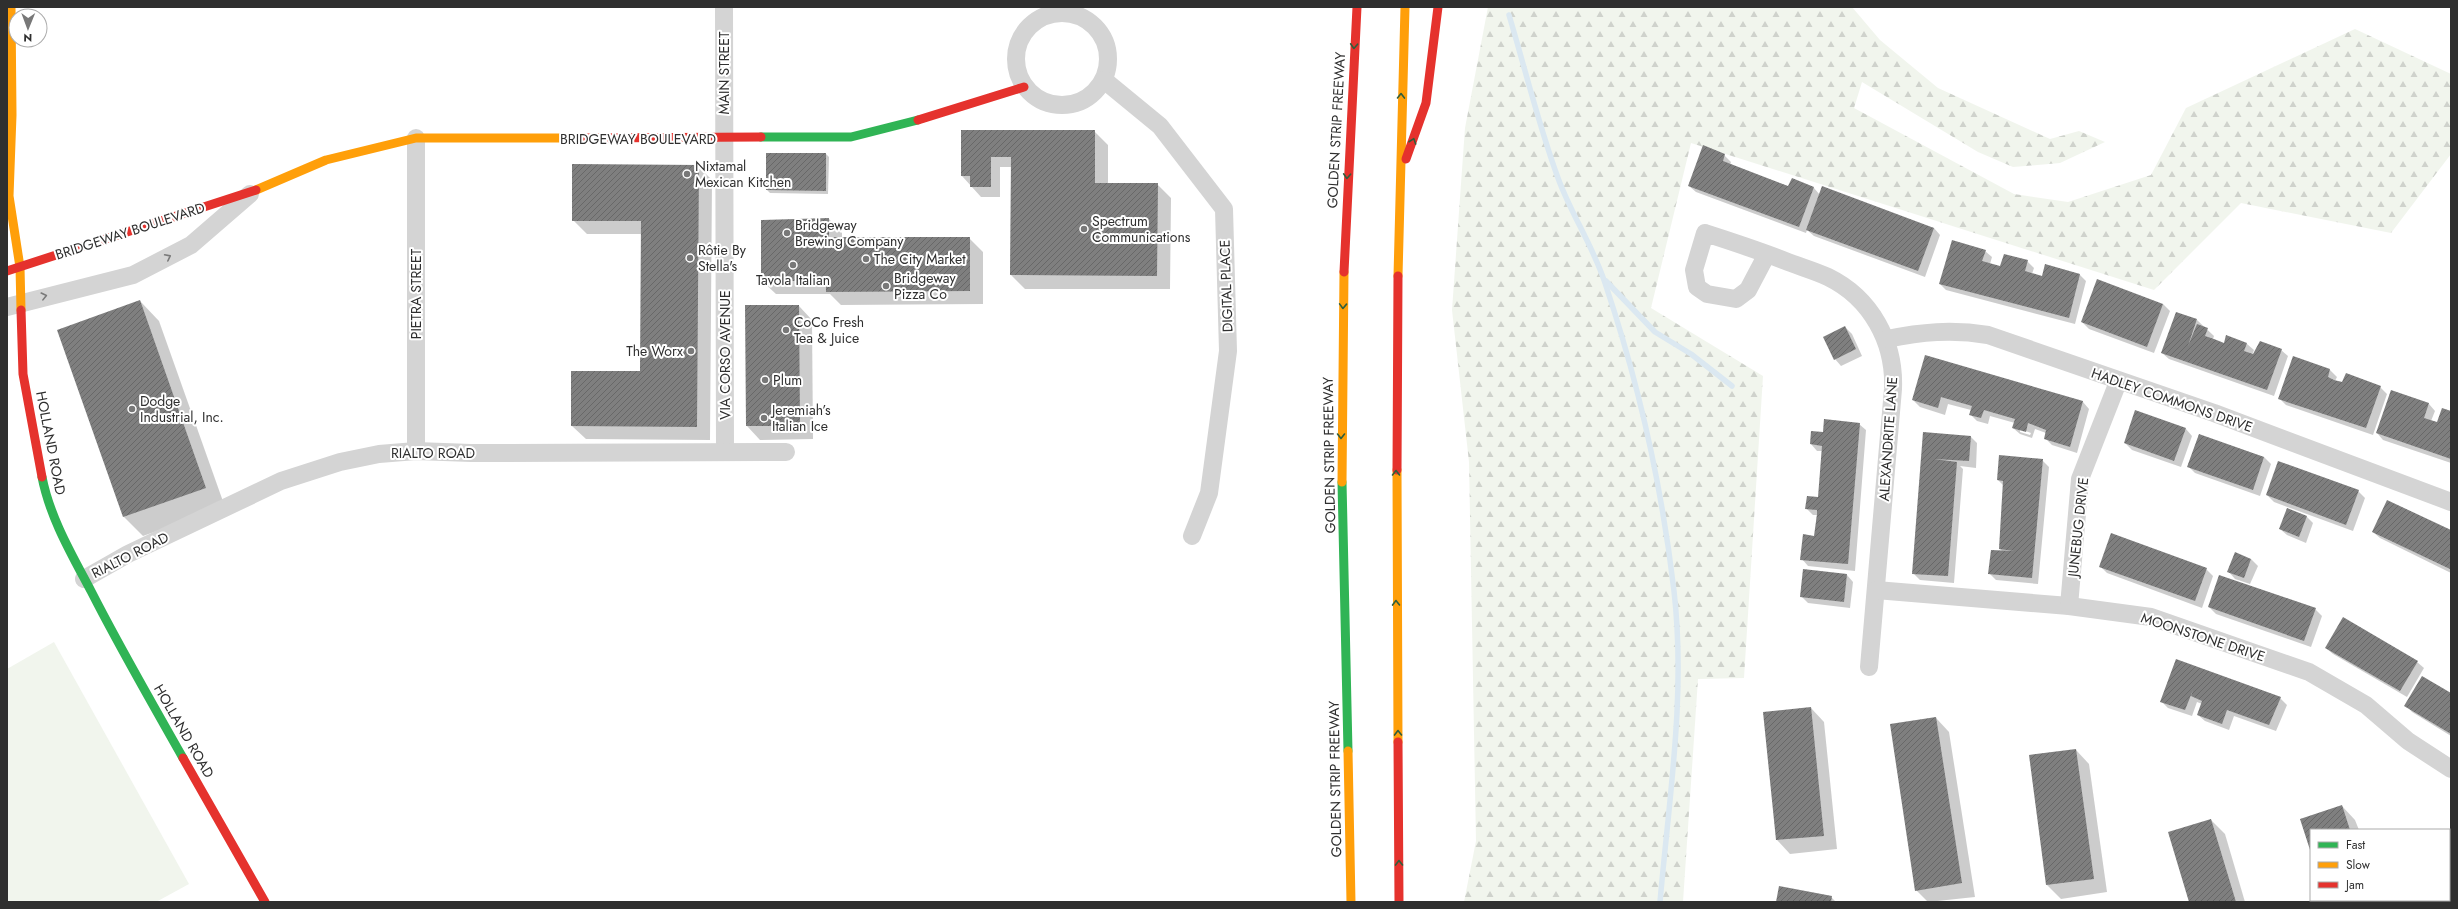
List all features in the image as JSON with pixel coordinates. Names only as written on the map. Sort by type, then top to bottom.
[{"type":"main road","name":"HOLLAND ROAD","points":[[11,7],[12,115],[9,196],[20,267],[14,304],[23,374],[46,497],[84,579],[265,902]]},
{"type":"main road","name":"GOLDEN STRIP FREEWAY","points":[[1351,902],[1341,439],[1346,189],[1357,7]]},
{"type":"main road","points":[[1399,902],[1396,496],[1402,63],[1405,7]]},
{"type":"main road","points":[[1400,177],[1426,103],[1438,7]]},
{"type":"main road","name":"BRIDGEWAY BOULEVARD","points":[[7,271],[125,231],[253,191],[326,160],[416,138],[851,137],[936,115],[1024,87]]},
{"type":"street","name":"MAIN STREET","points":[[724,7],[724,138]]},
{"type":"street","points":[[1054,13],[1089,13],[1104,39],[1108,52],[1108,66],[1104,80],[1095,92],[1082,102],[1066,106],[1050,104],[1036,98],[1024,87],[1017,73],[1015,57],[1018,42],[1026,28],[1039,18],[1054,13]]},
{"type":"street","name":"DIGITAL PLACE","points":[[1104,80],[1160,126],[1224,209],[1228,351],[1209,493],[1192,536]]},
{"type":"street","name":"PIETRA STREET","points":[[416,138],[416,451]]},
{"type":"street","name":"VIA CORSO AVENUE","points":[[724,138],[725,452]]},
{"type":"street","name":"BRIDGEWAY BOULEVARD","points":[[14,304],[133,275],[191,245],[253,191]]},
{"type":"street","name":"ALEXANDRITE LANE","points":[[1767,254],[1829,278],[1855,296],[1872,314],[1887,339],[1894,373],[1869,667]]},
{"type":"street","name":"HADLEY COMMONS DRIVE","points":[[1887,339],[1938,331],[1960,331],[1988,335],[2118,382],[2214,413],[2451,502]]},
{"type":"street","name":"JUNEBUG DRIVE","points":[[2069,606],[2080,479],[2118,382]]},
{"type":"street","name":"RIALTO ROAD","points":[[84,579],[128,554],[281,481],[340,462],[379,454],[416,451],[471,453],[786,452]]},
{"type":"street","name":"MOONSTONE DRIVE","points":[[1876,590],[2069,606],[2151,617],[2309,672],[2366,705],[2408,742],[2451,769]]},
{"type":"green space","points":[[1488,7],[1852,7],[1880,40],[1938,88],[2050,139],[2079,131],[2105,142],[2060,163],[2013,167],[1978,152],[1862,82],[1854,108],[2014,194],[2068,202],[2151,175],[2186,108],[2355,29],[2451,74],[2451,154],[2391,233],[2241,203],[2154,290],[1691,143],[1651,308],[1763,376],[1744,678],[1698,679],[1683,902],[1464,902],[1476,841],[1469,462],[1452,310],[1465,128]]},
{"type":"green space","points":[[54,642],[189,884],[156,902],[7,902],[7,669]]},
{"type":"building","name":"Spectrum Communications","points":[[961,130],[1095,130],[1095,183],[1158,183],[1157,276],[1010,275],[1011,157],[991,157],[991,187],[970,187],[970,176],[961,176]]},
{"type":"building","points":[[1703,145],[1725,154],[1723,161],[1788,186],[1792,178],[1814,187],[1799,227],[1688,186]]},
{"type":"building","points":[[766,153],[826,153],[826,191],[766,190]]},
{"type":"building","points":[[572,164],[699,165],[697,427],[571,426],[571,371],[640,371],[641,221],[572,221]]},
{"type":"building","points":[[1822,186],[1934,228],[1918,271],[1806,230]]},
{"type":"building","name":"The City Market","points":[[829,218],[829,237],[970,237],[970,291],[826,292],[826,281],[761,281],[761,220]]},
{"type":"building","points":[[1952,240],[1986,250],[1982,261],[2000,266],[2004,254],[2028,260],[2025,271],[2042,276],[2045,264],[2080,274],[2069,318],[1939,284]]},
{"type":"building","points":[[2097,279],[2163,304],[2147,347],[2081,322]]},
{"type":"building","name":"Dodge Industrial, Inc.","points":[[140,300],[206,488],[123,517],[57,330]]},
{"type":"building","points":[[745,305],[799,305],[800,426],[746,426]]},
{"type":"building","points":[[2176,312],[2197,319],[2188,346],[2197,324],[2208,328],[2205,336],[2224,343],[2226,335],[2247,343],[2244,351],[2253,354],[2260,341],[2282,349],[2267,390],[2161,353]]},
{"type":"building","points":[[1845,326],[1856,349],[1834,360],[1823,337]]},
{"type":"building","points":[[1925,355],[2083,401],[2070,447],[2044,439],[2046,430],[2028,423],[2026,432],[2012,428],[2015,419],[1984,410],[1981,418],[1969,415],[1972,406],[1941,397],[1938,408],[1912,400]]},
{"type":"building","points":[[2293,356],[2330,369],[2328,377],[2334,380],[2342,382],[2346,373],[2381,386],[2366,428],[2278,399]]},
{"type":"building","points":[[2391,390],[2429,403],[2424,418],[2437,422],[2442,408],[2451,411],[2451,459],[2376,433]]},
{"type":"building","points":[[2135,410],[2186,428],[2174,461],[2124,443]]},
{"type":"building","points":[[1824,419],[1860,423],[1848,564],[1800,560],[1803,534],[1814,536],[1817,514],[1817,510],[1805,509],[1807,496],[1818,497],[1822,446],[1810,444],[1811,431],[1823,432]]},
{"type":"building","points":[[1923,432],[1971,436],[1969,461],[1934,459],[1957,462],[1948,576],[1912,574]]},
{"type":"building","points":[[2199,434],[2264,457],[2253,490],[2187,467]]},
{"type":"building","points":[[1999,455],[2043,459],[2032,578],[1988,574],[1991,550],[2014,551],[1999,549],[2003,481],[1997,480]]},
{"type":"building","points":[[2278,461],[2359,490],[2346,525],[2266,495]]},
{"type":"building","points":[[2387,500],[2451,530],[2450,569],[2372,532]]},
{"type":"building","points":[[2287,508],[2307,516],[2299,537],[2279,529]]},
{"type":"building","points":[[2111,533],[2207,568],[2195,601],[2099,567]]},
{"type":"building","points":[[2235,552],[2251,559],[2244,578],[2227,572]]},
{"type":"building","points":[[1803,569],[1847,574],[1844,602],[1800,597]]},
{"type":"building","points":[[2219,575],[2316,608],[2304,641],[2208,607]]},
{"type":"building","points":[[2343,617],[2418,661],[2400,691],[2325,648]]},
{"type":"building","points":[[2176,659],[2281,697],[2269,725],[2227,710],[2222,724],[2197,715],[2202,701],[2191,696],[2193,690],[2185,710],[2160,702]]},
{"type":"building","points":[[2422,676],[2451,693],[2451,734],[2404,706]]},
{"type":"building","points":[[1811,707],[1824,836],[1776,840],[1763,712]]},
{"type":"building","points":[[1936,717],[1962,883],[1915,891],[1890,724]]},
{"type":"building","points":[[2076,749],[2094,879],[2046,885],[2029,755]]},
{"type":"building","points":[[2342,805],[2350,829],[2310,829],[2310,850],[2300,819]]},
{"type":"building","points":[[2211,819],[2236,902],[2189,902],[2168,832]]},
{"type":"building","points":[[1779,886],[1832,896],[1831,902],[1776,902]]},
{"type":"building","points":[[2326,901],[2374,902],[2327,902]]},
{"type":"waterway","points":[[1509,15],[1551,159],[1563,191],[1600,269],[1617,320],[1638,396],[1656,474],[1663,513],[1674,591],[1678,669],[1672,785],[1660,902]]},
{"type":"waterway","points":[[1606,281],[1655,332],[1691,354],[1732,386]]},
{"type":"traffic: fast","points":[[761,137],[851,137],[918,120]]},
{"type":"traffic: fast","points":[[42,477],[50,507],[69,550],[183,758]]},
{"type":"traffic: fast","points":[[1342,482],[1348,751]]},
{"type":"traffic: slow","points":[[11,7],[12,115],[9,196],[20,267],[21,310]]},
{"type":"traffic: slow","points":[[1398,276],[1405,7]]},
{"type":"traffic: slow","points":[[256,190],[326,160],[416,138],[584,138]]},
{"type":"traffic: slow","points":[[1342,482],[1344,272]]},
{"type":"traffic: slow","points":[[1397,470],[1398,742]]},
{"type":"traffic: slow","points":[[1348,751],[1351,902]]},
{"type":"traffic: jam","points":[[1344,272],[1357,7]]},
{"type":"traffic: jam","points":[[1406,159],[1426,103],[1438,7]]},
{"type":"traffic: jam","points":[[918,120],[1024,87]]},
{"type":"traffic: jam","points":[[584,138],[761,137]]},
{"type":"traffic: jam","points":[[7,271],[256,190]]},
{"type":"traffic: jam","points":[[1397,470],[1398,276]]},
{"type":"traffic: jam","points":[[21,310],[23,374],[42,477]]},
{"type":"traffic: jam","points":[[1398,742],[1399,902]]},
{"type":"traffic: jam","points":[[183,758],[265,902]]},
{"type":"place","name":"Nixtamal Mexican Kitchen","points":[[687,174]]},
{"type":"place","name":"Spectrum Communications","points":[[1084,229]]},
{"type":"place","name":"Bridgeway Brewing Company","points":[[787,233]]},
{"type":"place","name":"Rôtie By Stella's","points":[[690,258]]},
{"type":"place","name":"The City Market","points":[[866,259]]},
{"type":"place","name":"Tavola Italian","points":[[793,265]]},
{"type":"place","name":"Bridgeway Pizza Co","points":[[886,286]]},
{"type":"place","name":"CoCo Fresh Tea & Juice","points":[[786,330]]},
{"type":"place","name":"The Worx","points":[[691,351]]},
{"type":"place","name":"Plum","points":[[765,380]]},
{"type":"place","name":"Dodge Industrial, Inc.","points":[[132,409]]},
{"type":"place","name":"Jeremiah’s Italian Ice","points":[[764,418]]}]
